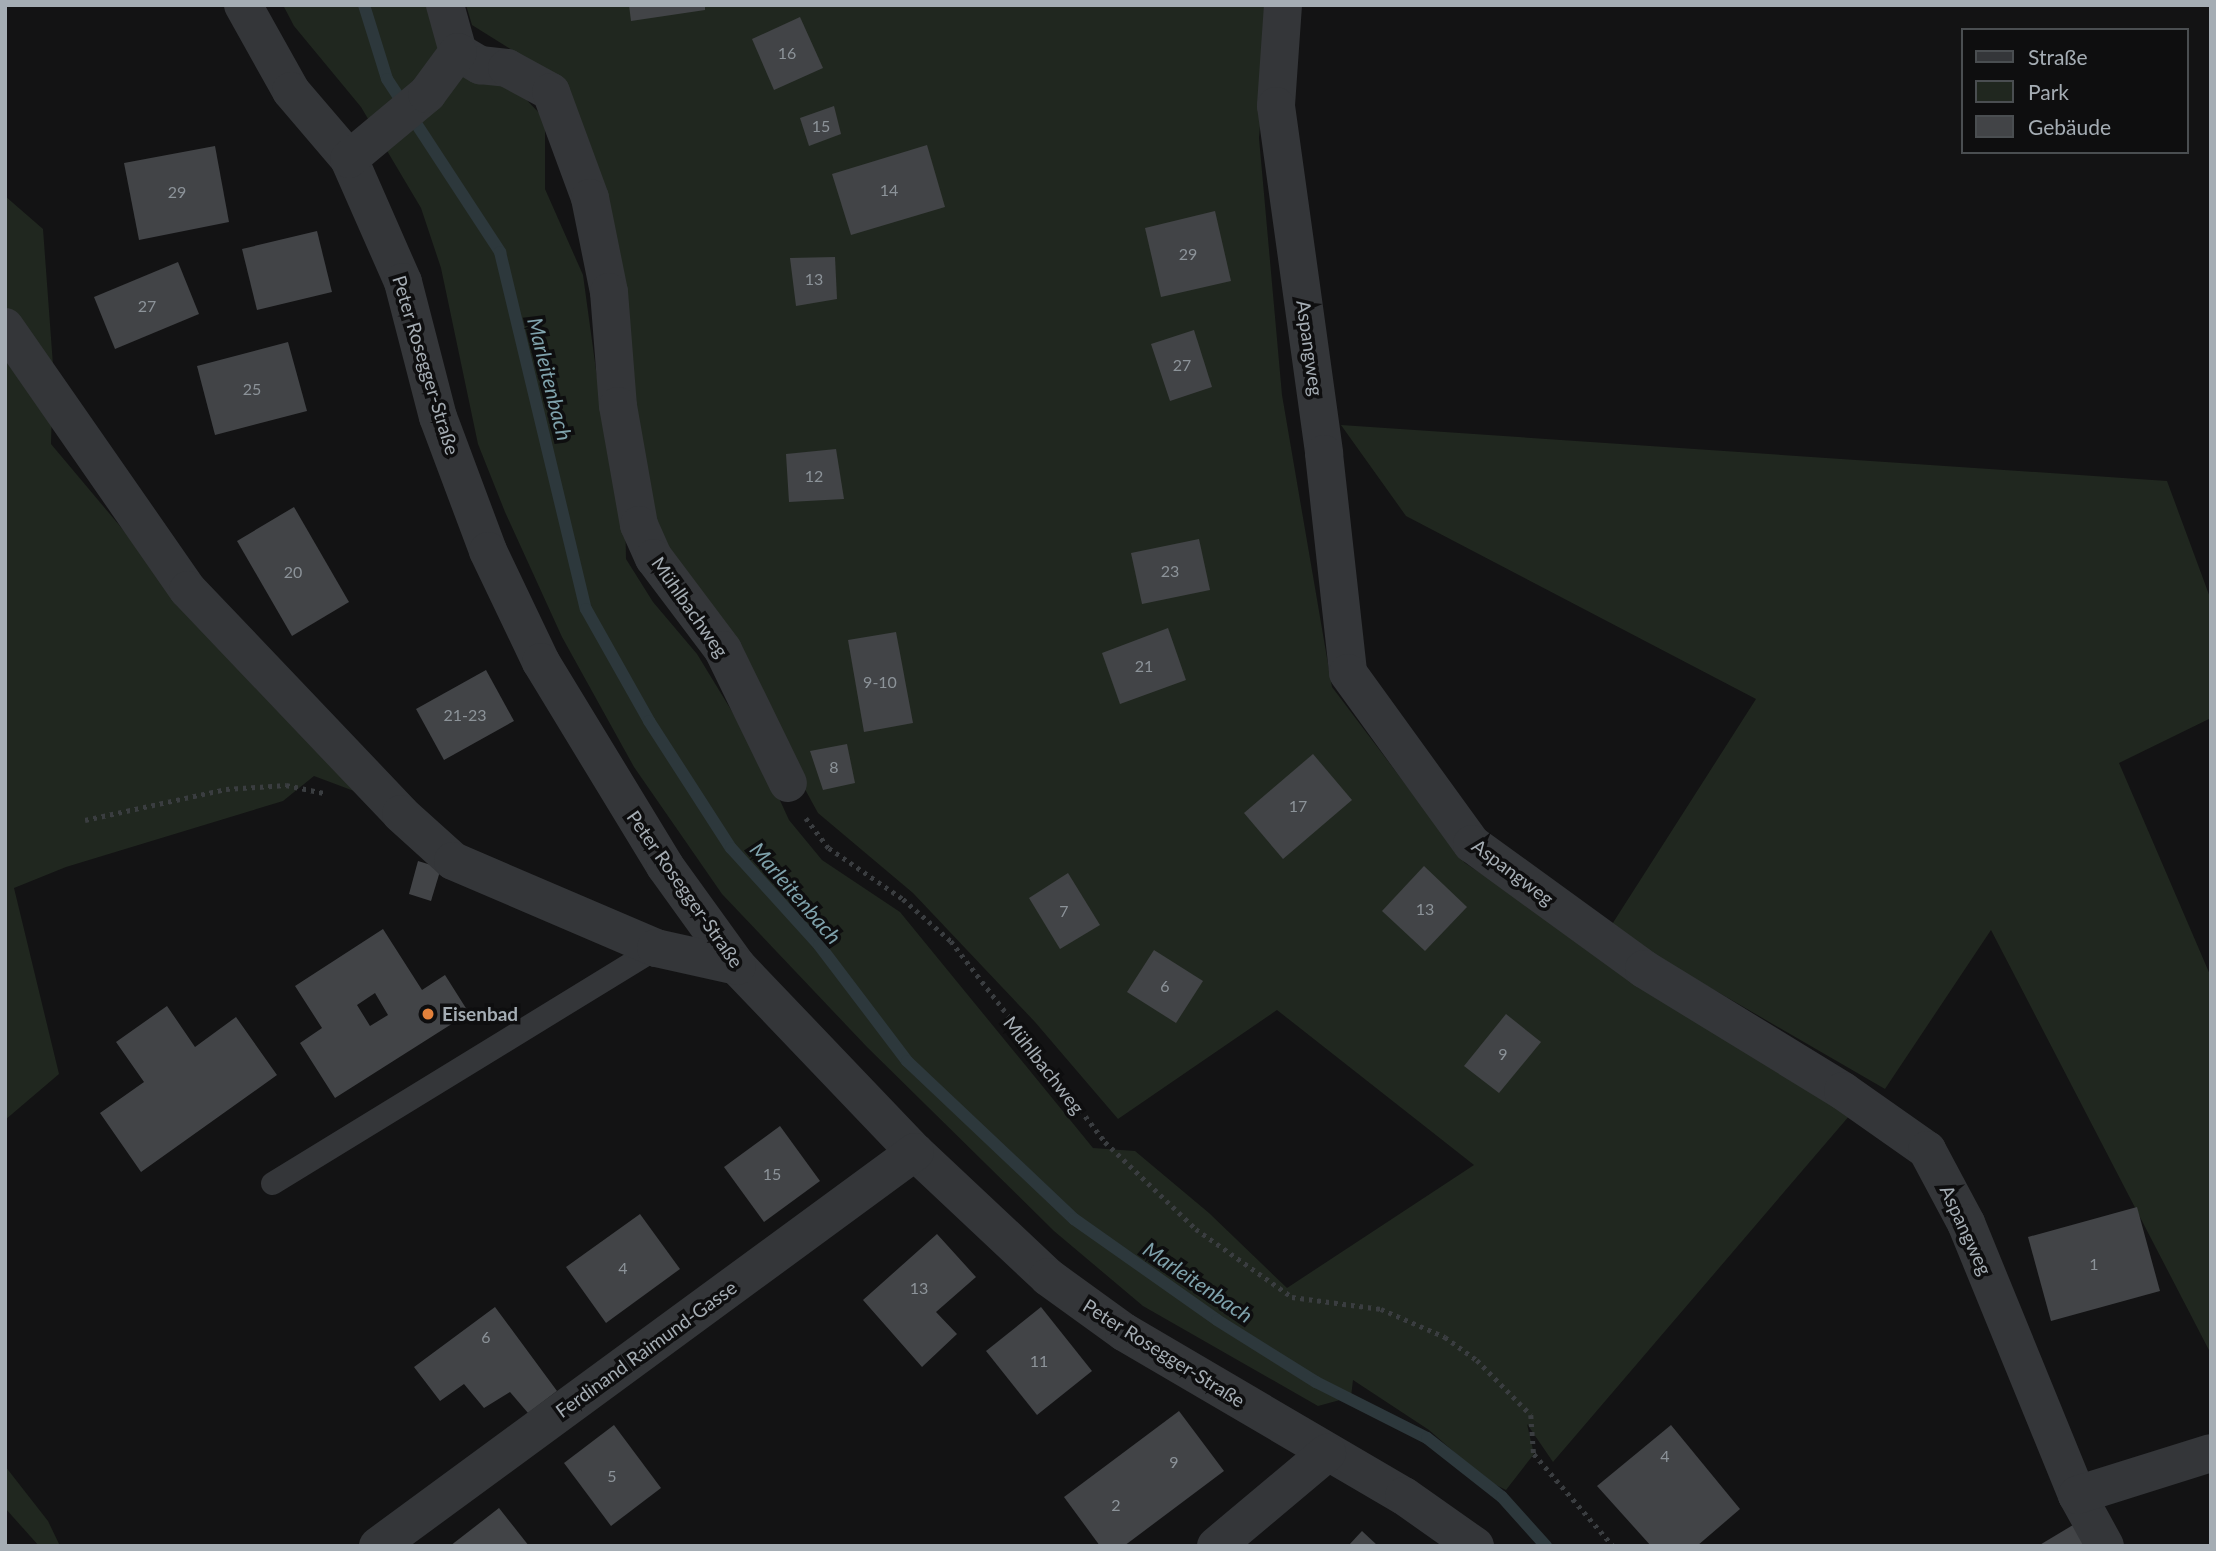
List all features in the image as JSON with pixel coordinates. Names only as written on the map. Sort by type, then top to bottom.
[{"type":"street","name":"Peter Rosegger-Straße","points":[[243,5],[291,90],[349,159],[403,282],[438,417],[488,551],[541,662],[664,866],[737,966],[915,1152],[1048,1277],[1124,1332],[1404,1496],[1475,1546]]},
{"type":"street","points":[[349,159],[427,94],[458,52],[445,5]]},
{"type":"street","name":"Aspangweg","points":[[1283,5],[1276,106],[1324,454],[1349,673],[1472,844],[1644,969],[1843,1091],[1927,1150],[1966,1223],[2077,1495],[2105,1546]]},
{"type":"street","name":"Mühlbachweg","points":[[458,52],[480,65],[507,68],[551,92],[590,198],[609,292],[618,406],[639,525],[654,558],[723,650],[788,783]]},
{"type":"street","points":[[5,327],[188,590],[401,814],[453,861],[656,948],[737,966]]},
{"type":"street","name":"Ferdinand Raimund-Gasse","points":[[378,1546],[915,1152]]},
{"type":"street","points":[[1216,1546],[1327,1453]]},
{"type":"street","points":[[2077,1495],[2211,1453]]},
{"type":"lane","points":[[272,1183],[656,948]]},
{"type":"path","name":"Mühlbachweg","points":[[788,783],[804,816],[829,848],[904,899],[951,942],[1105,1142],[1196,1229],[1292,1297],[1381,1309],[1445,1337],[1477,1360],[1531,1415],[1534,1454],[1613,1546]]},
{"type":"path","points":[[85,820],[226,789],[286,785],[330,794]]},
{"type":"green space","points":[[283,5],[426,5],[440,45],[518,91],[545,119],[545,189],[583,275],[597,377],[625,510],[626,559],[653,602],[697,654],[761,759],[789,820],[822,860],[900,912],[1093,1148],[1135,1151],[1209,1213],[1287,1288],[1474,1165],[1277,1010],[1118,1119],[1035,1022],[913,893],[818,813],[711,618],[662,551],[547,72],[472,25],[466,5],[1270,5],[1259,138],[1282,395],[1332,687],[1465,863],[1850,1115],[1553,1462],[1527,1424],[1534,1454],[1506,1490],[1486,1480],[1429,1430],[1353,1380],[1351,1397],[1318,1406],[1143,1306],[1054,1231],[867,1047],[722,894],[634,767],[562,637],[505,512],[478,444],[441,268],[421,208],[361,107],[294,26]]},
{"type":"green space","points":[[5,196],[43,229],[53,365],[51,444],[230,657],[370,797],[314,776],[283,801],[66,867],[14,888],[59,1074],[5,1120]]},
{"type":"green space","points":[[1341,425],[2167,481],[2211,600],[2211,718],[2119,763],[2211,977],[2211,1354],[1991,930],[1885,1089],[1609,929],[1756,699],[1406,516]]},
{"type":"green space","points":[[5,1466],[48,1521],[60,1546],[39,1546],[5,1508]]},
{"type":"building","points":[[629,5],[705,5],[705,10],[631,21]]},
{"type":"building","points":[[800,17],[823,68],[774,90],[752,39]]},
{"type":"building","points":[[834,106],[841,134],[809,146],[800,118]]},
{"type":"building","points":[[927,145],[945,207],[851,235],[832,174]]},
{"type":"building","points":[[215,146],[229,222],[139,240],[124,163]]},
{"type":"building","points":[[1215,211],[1231,281],[1161,297],[1145,228]]},
{"type":"building","points":[[317,231],[332,292],[257,310],[242,249]]},
{"type":"building","points":[[835,257],[837,299],[796,306],[790,258]]},
{"type":"building","points":[[178,262],[199,314],[115,349],[94,297]]},
{"type":"building","points":[[1194,330],[1212,387],[1170,401],[1151,344]]},
{"type":"building","points":[[288,342],[307,411],[215,435],[197,366]]},
{"type":"building","points":[[836,449],[844,499],[789,502],[786,454]]},
{"type":"building","points":[[294,507],[349,602],[292,636],[237,541]]},
{"type":"building","points":[[1199,539],[1210,590],[1142,604],[1131,553]]},
{"type":"building","points":[[1168,628],[1186,680],[1120,704],[1102,653]]},
{"type":"building","points":[[896,632],[913,723],[864,732],[848,640]]},
{"type":"building","points":[[486,670],[514,721],[444,760],[416,709]]},
{"type":"building","points":[[847,744],[855,783],[823,790],[810,751]]},
{"type":"building","points":[[1313,754],[1352,800],[1283,859],[1244,813]]},
{"type":"building","points":[[418,861],[441,868],[431,901],[409,894]]},
{"type":"building","points":[[1424,866],[1467,907],[1425,951],[1382,911]]},
{"type":"building","points":[[1068,873],[1100,925],[1060,949],[1029,898]]},
{"type":"building","name":"Eisenbad","points":[[383,929],[422,990],[445,975],[469,1013],[335,1098],[300,1043],[322,1028],[295,986]],"holes":[[[375,993],[388,1015],[370,1026],[357,1005]]]},
{"type":"building","points":[[1154,950],[1203,981],[1176,1023],[1127,992]]},
{"type":"building","points":[[167,1006],[195,1047],[236,1017],[277,1075],[141,1172],[100,1113],[144,1082],[116,1042]]},
{"type":"building","points":[[1506,1014],[1541,1042],[1499,1093],[1464,1066]]},
{"type":"building","points":[[780,1126],[820,1181],[764,1222],[724,1167]]},
{"type":"building","points":[[2137,1207],[2160,1291],[2051,1321],[2028,1237]]},
{"type":"building","points":[[640,1214],[680,1269],[606,1323],[566,1267]]},
{"type":"building","points":[[937,1234],[976,1277],[936,1312],[957,1334],[922,1367],[863,1300]]},
{"type":"building","points":[[495,1307],[557,1391],[528,1413],[510,1392],[484,1408],[464,1384],[440,1401],[414,1367]]},
{"type":"building","points":[[1041,1307],[1092,1371],[1037,1415],[986,1351]]},
{"type":"building","points":[[1179,1411],[1224,1471],[1124,1546],[1100,1546],[1064,1497]]},
{"type":"building","points":[[614,1425],[661,1488],[611,1526],[564,1463]]},
{"type":"building","points":[[1671,1425],[1740,1509],[1697,1546],[1651,1546],[1597,1486]]},
{"type":"building","points":[[499,1508],[529,1546],[450,1546]]},
{"type":"building","points":[[2073,1525],[2085,1546],[2038,1546]]},
{"type":"building","points":[[1362,1531],[1378,1546],[1348,1546]]},
{"type":"waterway","name":"Marleitenbach","points":[[364,5],[387,79],[500,252],[586,609],[649,721],[731,848],[819,945],[907,1061],[1074,1219],[1217,1320],[1316,1382],[1427,1438],[1502,1497],[1546,1546]]},
{"type":"place","name":"Eisenbad","points":[[428,1014]]}]
